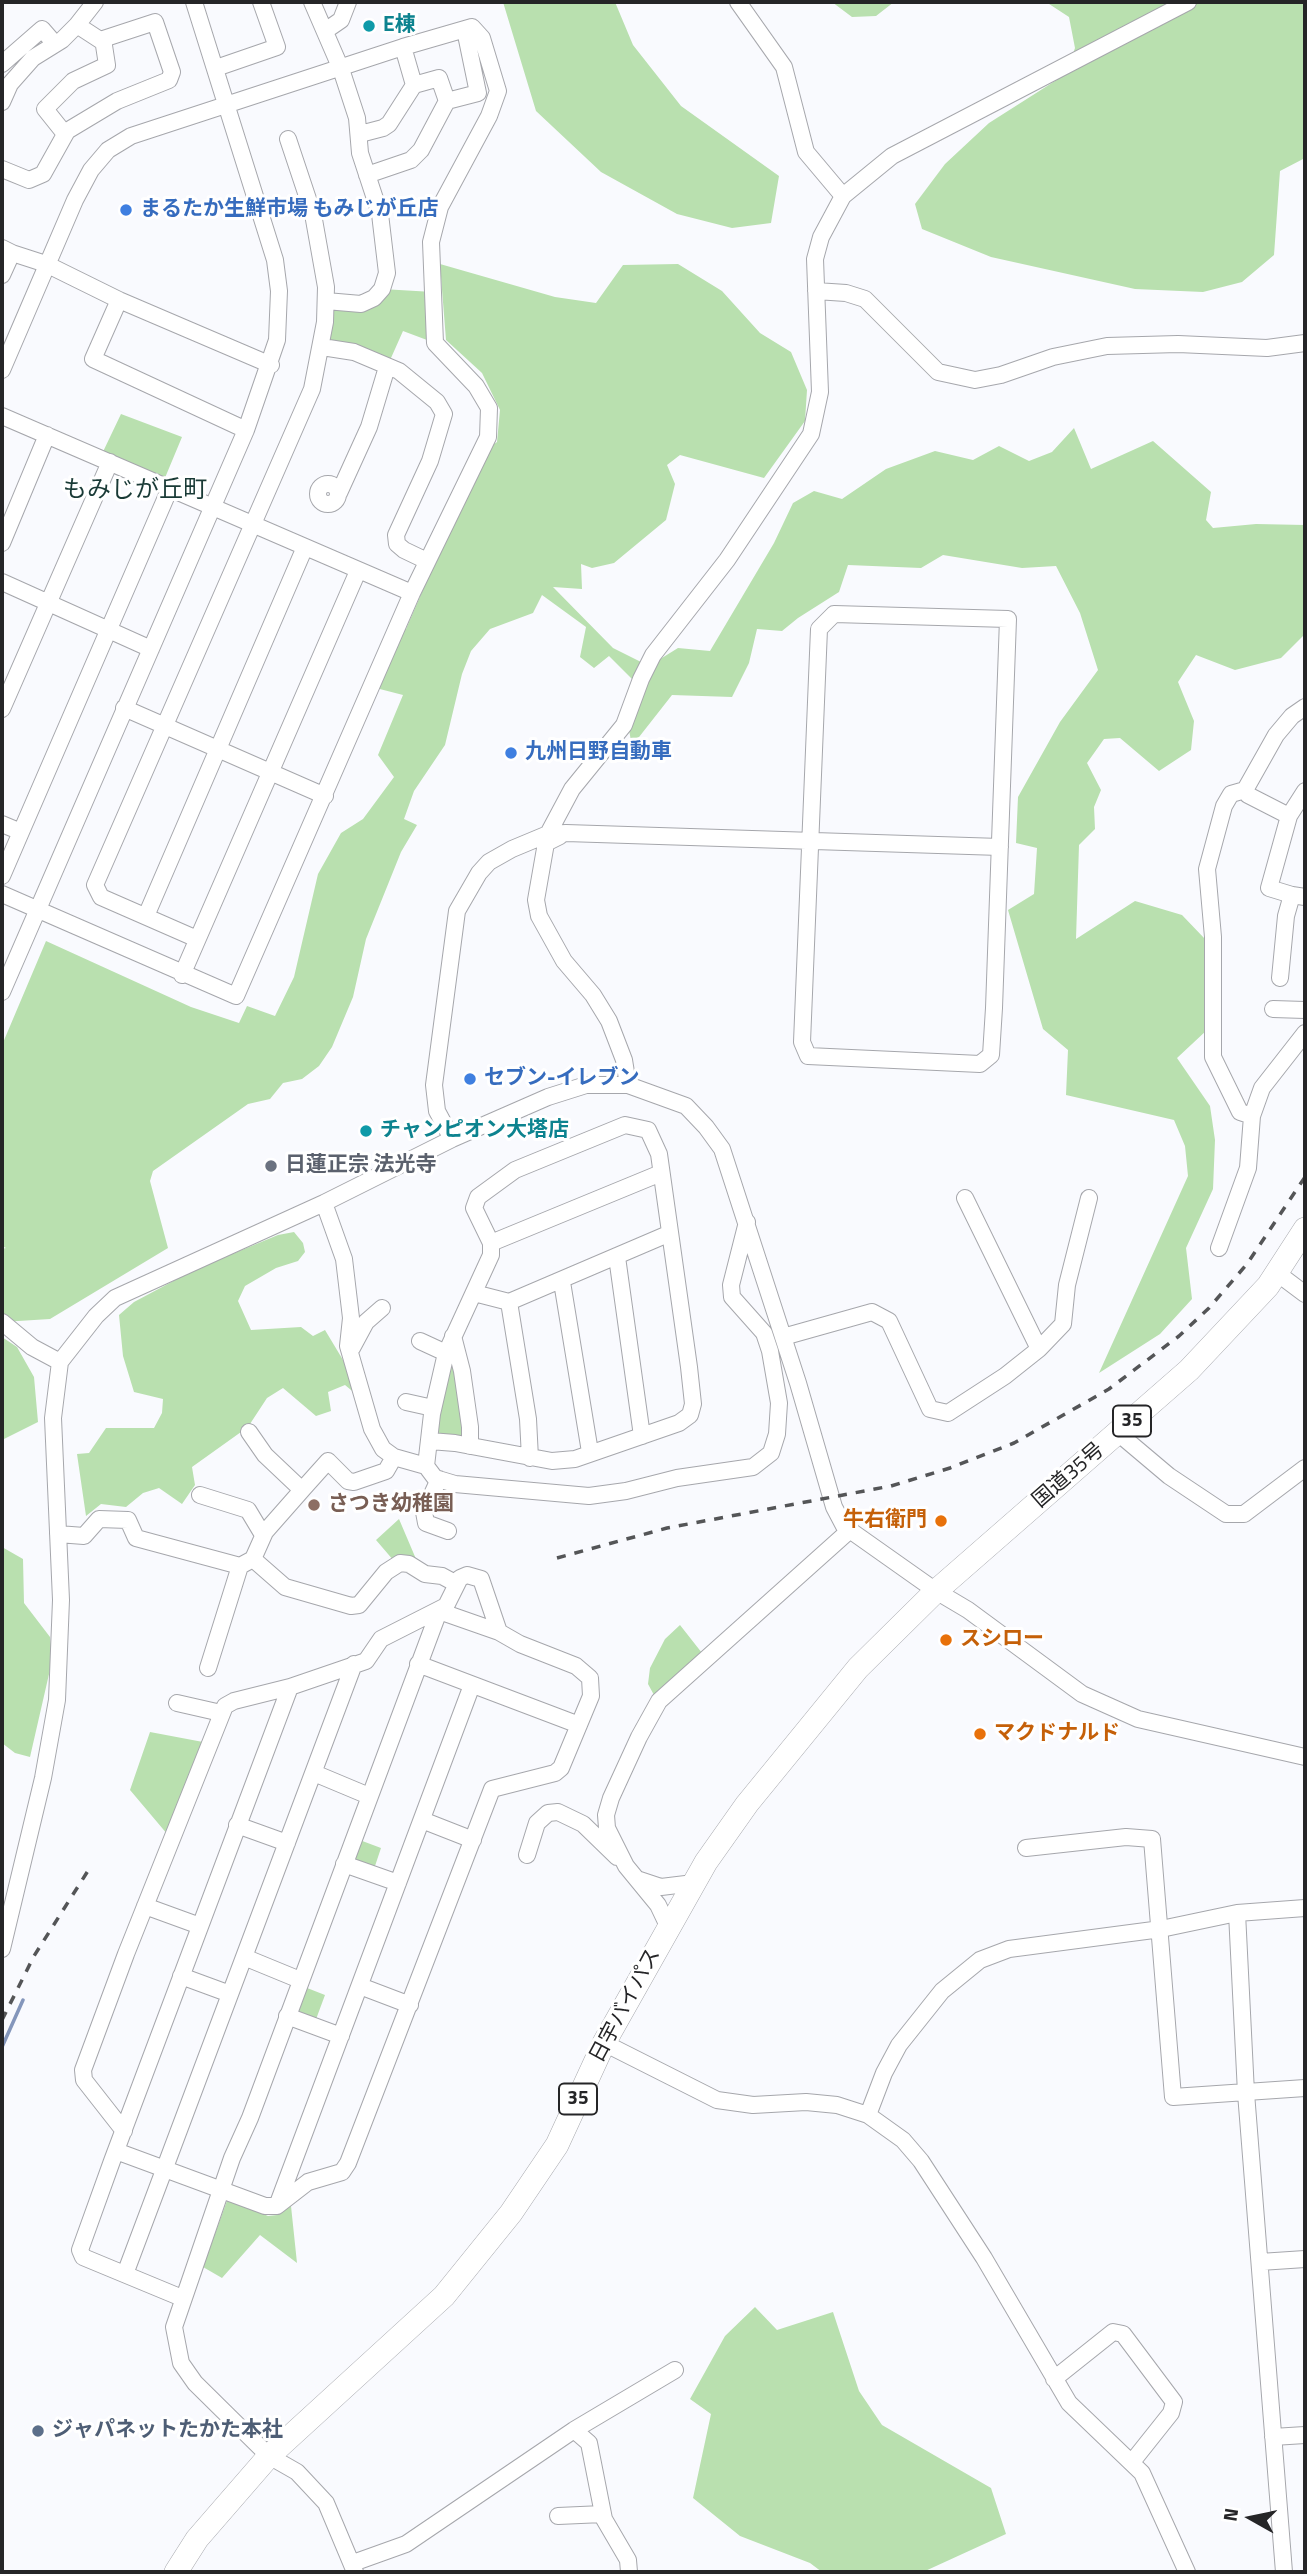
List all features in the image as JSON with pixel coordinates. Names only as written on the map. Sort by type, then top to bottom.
[{"type":"highway","name":"国道35号","points":[[936,1591],[1189,1370],[1277,1273],[1305,1229]]},
{"type":"highway","name":"日宇バイパス","points":[[176,2572],[197,2539],[269,2456],[444,2296],[511,2213],[557,2145],[604,2043],[668,1926],[747,1804],[858,1668],[936,1591]]},
{"type":"street","points":[[2,102],[10,84],[33,58],[77,25],[95,2]]},
{"type":"street","points":[[2,992],[214,507],[271,365],[278,327],[275,260],[229,105],[194,2]]},
{"type":"street","points":[[216,68],[276,47],[261,2]]},
{"type":"street","points":[[312,2],[341,69],[360,134],[360,153],[380,214],[387,272],[382,289],[374,298],[361,303],[326,301]]},
{"type":"street","points":[[325,31],[341,20],[348,2]]},
{"type":"street","points":[[738,2],[784,67],[806,152],[843,196]]},
{"type":"street","points":[[548,834],[572,789],[624,725],[653,655],[727,560],[811,434],[820,391],[815,259],[821,237],[843,196],[892,156],[1188,2]]},
{"type":"street","points":[[2,169],[29,180],[43,174],[65,134],[117,101],[169,80],[172,72],[155,22],[103,39],[92,37],[77,25]]},
{"type":"street","points":[[2,370],[46,264],[86,180],[108,150],[131,136],[404,47],[472,27],[482,38],[498,91],[489,116],[440,207],[431,242],[435,343],[476,386],[489,408],[488,437],[412,593],[236,996],[182,975],[2,894]]},
{"type":"street","points":[[2,64],[42,29],[55,44]]},
{"type":"street","points":[[447,101],[478,93],[464,30]]},
{"type":"street","points":[[65,134],[45,109],[73,81],[107,65],[103,39]]},
{"type":"street","points":[[404,47],[414,85]]},
{"type":"street","points":[[360,134],[389,124],[414,85],[439,78],[447,101],[421,150],[411,160],[367,175]]},
{"type":"street","points":[[197,939],[101,897],[96,885],[312,388],[322,347],[326,301],[322,254],[313,214],[288,139]]},
{"type":"street","points":[[2,275],[7,251],[46,264],[120,300],[271,365]]},
{"type":"street","points":[[816,291],[865,299],[938,372],[975,380],[1001,375],[1053,356],[1107,346],[1178,344],[1267,348],[1305,343]]},
{"type":"street","points":[[120,300],[93,359],[246,430]]},
{"type":"street","points":[[322,347],[354,352],[399,372],[437,402],[444,414],[430,461],[396,535],[397,544],[427,561]]},
{"type":"street","points":[[339,494],[369,427],[387,366]]},
{"type":"street","points":[[2,416],[412,593]]},
{"type":"street","points":[[2,543],[47,435]]},
{"type":"street","points":[[2,709],[110,462]]},
{"type":"street","points":[[2,876],[170,488]]},
{"type":"street","points":[[146,916],[305,547]]},
{"type":"street","points":[[182,975],[358,571]]},
{"type":"street","points":[[2,582],[151,649]]},
{"type":"street","points":[[848,613],[1008,619],[991,1055],[980,1064],[808,1056],[802,1042],[811,841],[819,629],[834,614],[848,613]]},
{"type":"street","points":[[1252,1116],[1240,1112],[1213,1057],[1213,937],[1207,869],[1224,806],[1231,794],[1245,790],[1276,735],[1305,707]]},
{"type":"street","points":[[124,708],[325,796]]},
{"type":"street","points":[[1245,790],[1248,795],[1289,816]]},
{"type":"street","points":[[1280,978],[1286,916],[1299,896],[1269,888],[1289,816],[1305,791]]},
{"type":"street","points":[[2,824],[21,832]]},
{"type":"street","points":[[566,833],[546,843],[536,900],[539,916],[564,961],[593,995],[609,1021],[624,1060],[628,1084]]},
{"type":"street","points":[[452,1139],[437,1111],[434,1085],[457,911],[466,891],[489,862],[548,834],[566,833],[1000,847]]},
{"type":"street","points":[[1273,1009],[1305,1010]]},
{"type":"street","points":[[1219,1248],[1248,1168],[1252,1116],[1262,1088],[1305,1033]]},
{"type":"street","points":[[2,1949],[43,1778],[57,1700],[61,1613],[53,1418],[60,1362],[96,1316],[115,1298],[324,1203],[452,1139],[548,1097],[586,1085],[628,1084],[685,1106],[706,1127],[722,1149],[834,1507],[850,1530],[936,1591],[968,1610],[1082,1694],[1138,1719],[1305,1756]]},
{"type":"street","points":[[426,1466],[433,1408],[446,1353],[491,1255],[491,1242],[474,1208],[478,1197],[493,1183],[515,1170],[625,1125],[648,1130],[657,1147],[661,1173],[693,1404],[690,1415],[679,1423],[575,1459],[530,1458],[430,1441]]},
{"type":"street","points":[[491,1242],[505,1239],[661,1173]]},
{"type":"street","points":[[965,1198],[1039,1349]]},
{"type":"street","points":[[783,1337],[872,1312],[881,1316],[889,1321],[930,1409],[948,1413],[1039,1349],[1063,1324],[1067,1285],[1089,1198]]},
{"type":"street","points":[[324,1203],[344,1259],[351,1318],[350,1353],[372,1429],[383,1449],[394,1457],[426,1466],[439,1479],[455,1484],[589,1496],[626,1491],[677,1478],[754,1467],[771,1453],[777,1434],[779,1403],[765,1333],[732,1297],[730,1285],[747,1222]]},
{"type":"street","points":[[474,1293],[509,1302],[562,1282],[668,1234]]},
{"type":"street","points":[[617,1257],[642,1436]]},
{"type":"street","points":[[1277,1273],[1305,1294]]},
{"type":"street","points":[[562,1282],[590,1452]]},
{"type":"street","points":[[509,1302],[527,1419],[530,1458]]},
{"type":"street","points":[[350,1353],[359,1331],[383,1308]]},
{"type":"street","points":[[2,1322],[32,1347],[60,1362]]},
{"type":"street","points":[[453,1336],[462,1371],[470,1446]]},
{"type":"street","points":[[420,1341],[446,1353]]},
{"type":"street","points":[[406,1402],[433,1408]]},
{"type":"street","points":[[249,1432],[262,1450],[302,1490]]},
{"type":"street","points":[[1118,1433],[1169,1476],[1226,1514],[1244,1514],[1305,1468]]},
{"type":"street","points":[[262,1450],[274,1438]]},
{"type":"street","points":[[208,1668],[246,1562],[263,1535],[302,1490],[328,1461],[348,1481],[354,1482],[386,1471],[394,1457]]},
{"type":"street","points":[[439,1479],[424,1512],[426,1523],[448,1531]]},
{"type":"street","points":[[200,1495],[248,1510],[263,1535]]},
{"type":"street","points":[[58,1534],[84,1536],[99,1519],[128,1520],[136,1538],[246,1562],[285,1587],[351,1606],[359,1605],[386,1572],[400,1563],[409,1564],[425,1574],[442,1576],[455,1583]]},
{"type":"street","points":[[626,1866],[607,1828],[606,1815],[639,1737],[659,1701],[850,1530]]},
{"type":"street","points":[[124,2130],[84,2080],[83,2070],[225,1706],[234,1700],[290,1687],[366,1661],[382,1639],[446,1606],[455,1583],[467,1575],[481,1579],[499,1632]]},
{"type":"street","points":[[116,2151],[265,2206],[277,2206],[308,2182],[342,2172],[348,2163],[492,1789],[555,1773],[561,1768],[591,1696],[592,1686],[585,1672],[499,1632],[439,1611]]},
{"type":"street","points":[[439,1611],[182,2298],[174,2327],[181,2363],[195,2383],[269,2456],[313,2485],[326,2503],[354,2568],[406,2544],[574,2430],[675,2370]]},
{"type":"street","points":[[125,2273],[354,1664]]},
{"type":"street","points":[[418,1664],[579,1725]]},
{"type":"street","points":[[277,2206],[472,1685]]},
{"type":"street","points":[[182,2298],[83,2257],[80,2250],[290,1687]]},
{"type":"street","points":[[177,1703],[221,1713]]},
{"type":"street","points":[[314,1773],[369,1796]]},
{"type":"street","points":[[527,1855],[537,1823],[548,1813],[558,1812],[583,1824],[637,1879],[658,1905],[668,1926]]},
{"type":"street","points":[[422,1819],[473,1840]]},
{"type":"street","points":[[237,1825],[287,1843]]},
{"type":"street","points":[[1026,1848],[1126,1837],[1152,1839],[1173,2097],[1305,2088]]},
{"type":"street","points":[[344,1864],[398,1883]]},
{"type":"street","points":[[637,1879],[661,1887],[694,1883]]},
{"type":"street","points":[[145,1906],[200,1926]]},
{"type":"street","points":[[868,2115],[884,2073],[899,2045],[942,1991],[980,1960],[1009,1949],[1161,1929],[1237,1913],[1305,1908]]},
{"type":"street","points":[[1237,1913],[1246,2093],[1284,2572]]},
{"type":"street","points":[[244,1957],[300,1980]]},
{"type":"street","points":[[181,1976],[230,1994]]},
{"type":"street","points":[[360,1986],[410,2005]]},
{"type":"street","points":[[286,2016],[341,2036]]},
{"type":"street","points":[[604,2043],[717,2100],[753,2105],[818,2103],[868,2115],[903,2140],[921,2161],[984,2258],[1054,2379],[1083,2420],[1132,2462],[1151,2487],[1186,2572]]},
{"type":"street","points":[[1261,2262],[1305,2259]]},
{"type":"street","points":[[1054,2379],[1113,2333],[1123,2334],[1174,2402],[1171,2413],[1132,2462]]},
{"type":"street","points":[[574,2430],[589,2443],[603,2514],[628,2560],[629,2572]]},
{"type":"street","points":[[1273,2437],[1305,2435]]},
{"type":"street","points":[[558,2516],[603,2514]]},
{"type":"green space","points":[[503,2],[615,2],[633,45],[681,106],[779,176],[771,223],[732,228],[677,214],[601,172],[536,111]]},
{"type":"green space","points":[[832,2],[894,2],[876,16],[852,17]]},
{"type":"green space","points":[[1046,2],[1305,2],[1305,158],[1280,171],[1274,255],[1242,282],[1203,292],[1135,289],[991,257],[922,229],[915,204],[945,164],[989,123],[1066,74],[1075,48],[1069,17]]},
{"type":"green space","points":[[440,264],[555,297],[596,303],[623,265],[678,264],[722,291],[760,333],[791,352],[807,390],[805,421],[764,478],[680,455],[667,465],[675,484],[666,520],[614,563],[592,568],[581,564],[582,589],[553,587],[613,648],[649,666],[678,648],[710,651],[774,543],[793,503],[814,491],[842,499],[886,469],[935,451],[973,460],[999,446],[1029,461],[1052,452],[1074,428],[1091,469],[1153,441],[1211,492],[1206,520],[1213,528],[1256,524],[1305,525],[1305,634],[1281,658],[1235,670],[1196,655],[1178,682],[1194,721],[1191,750],[1159,771],[1120,738],[1104,739],[1087,763],[1101,790],[1094,807],[1095,829],[1079,845],[1076,939],[1135,901],[1182,915],[1205,939],[1207,1030],[1177,1058],[1210,1106],[1215,1140],[1213,1189],[1186,1248],[1192,1299],[1160,1334],[1099,1373],[1188,1176],[1185,1146],[1174,1120],[1066,1095],[1068,1050],[1043,1029],[1008,910],[1034,894],[1037,848],[1016,843],[1018,797],[1060,722],[1098,670],[1080,613],[1056,566],[1022,568],[943,555],[921,568],[848,565],[839,592],[782,631],[757,629],[749,663],[732,697],[672,695],[632,746],[629,730],[644,691],[609,656],[594,668],[580,657],[586,627],[542,595],[533,613],[490,629],[471,651],[462,674],[445,745],[414,791],[404,819],[417,825],[401,852],[366,939],[353,997],[332,1047],[319,1066],[302,1079],[283,1083],[270,1099],[248,1104],[153,1171],[150,1181],[168,1248],[50,1319],[2,1322],[2,1249],[6,1248],[2,1246],[2,1045],[46,941],[191,1007],[239,1023],[247,1006],[275,1016],[294,977],[318,874],[341,833],[363,819],[394,777],[378,755],[403,695],[372,687],[398,627],[406,629],[480,454],[497,442],[500,410],[482,373],[446,340]]},
{"type":"green space","points":[[382,289],[433,292],[435,343],[403,331],[387,367],[322,347],[325,322],[337,303]]},
{"type":"green space","points":[[121,414],[182,437],[162,485],[100,458]]},
{"type":"green space","points":[[294,1232],[303,1243],[305,1252],[298,1261],[276,1268],[245,1286],[238,1301],[251,1330],[301,1327],[313,1336],[325,1330],[343,1360],[357,1395],[345,1385],[328,1392],[331,1411],[316,1416],[283,1388],[267,1398],[248,1427],[192,1467],[195,1485],[182,1504],[159,1488],[143,1493],[126,1507],[101,1504],[86,1516],[77,1454],[89,1453],[106,1428],[154,1428],[162,1413],[163,1399],[134,1392],[123,1356],[119,1315],[134,1302],[196,1269],[278,1235]]},
{"type":"green space","points":[[2,1337],[17,1347],[34,1377],[38,1422],[2,1440]]},
{"type":"green space","points":[[449,1353],[455,1365],[467,1436],[461,1441],[441,1435],[436,1429]]},
{"type":"green space","points":[[399,1519],[416,1559],[394,1561],[376,1540]]},
{"type":"green space","points":[[2,1547],[23,1559],[24,1603],[50,1637],[52,1661],[30,1757],[15,1753],[2,1743]]},
{"type":"green space","points":[[680,1625],[702,1653],[654,1695],[648,1684],[650,1668],[665,1639]]},
{"type":"green space","points":[[150,1732],[203,1742],[168,1835],[130,1790]]},
{"type":"green space","points":[[357,1839],[381,1848],[373,1872],[348,1863]]},
{"type":"green space","points":[[302,1986],[325,1995],[315,2022],[292,2013]]},
{"type":"green space","points":[[228,2198],[268,2216],[277,2215],[291,2206],[297,2263],[260,2235],[222,2278],[203,2267]]},
{"type":"green space","points":[[755,2307],[777,2330],[833,2312],[859,2391],[882,2425],[991,2488],[1006,2534],[923,2572],[822,2572],[810,2563],[740,2536],[693,2498],[711,2414],[690,2399],[725,2336]]},
{"type":"waterway","points":[[2,2047],[23,2000]]},
{"type":"waterway","points":[[2,2157],[2,2167]]},
{"type":"railway","points":[[557,1558],[667,1528],[891,1486],[950,1468],[1014,1443],[1109,1389],[1179,1336],[1209,1308],[1247,1264],[1305,1177]]},
{"type":"railway","points":[[2,2020],[34,1956],[91,1866]]},
{"type":"place","name":"E棟","points":[[369,26]]},
{"type":"place","name":"まるたか生鮮市場 もみじが丘店","points":[[126,210]]},
{"type":"place","name":"九州日野自動車","points":[[511,753]]},
{"type":"place","name":"セブン-イレブン","points":[[470,1079]]},
{"type":"place","name":"チャンピオン大塔店","points":[[366,1131]]},
{"type":"place","name":"日蓮正宗 法光寺","points":[[271,1166]]},
{"type":"place","name":"さつき幼稚園","points":[[314,1505]]},
{"type":"place","name":"牛右衛門","points":[[941,1521]]},
{"type":"place","name":"スシロー","points":[[946,1640]]},
{"type":"place","name":"マクドナルド","points":[[980,1734]]},
{"type":"place","name":"ジャパネットたかた本社","points":[[38,2431]]},
{"type":"district","name":"もみじが丘町","points":[[135,491]]}]
